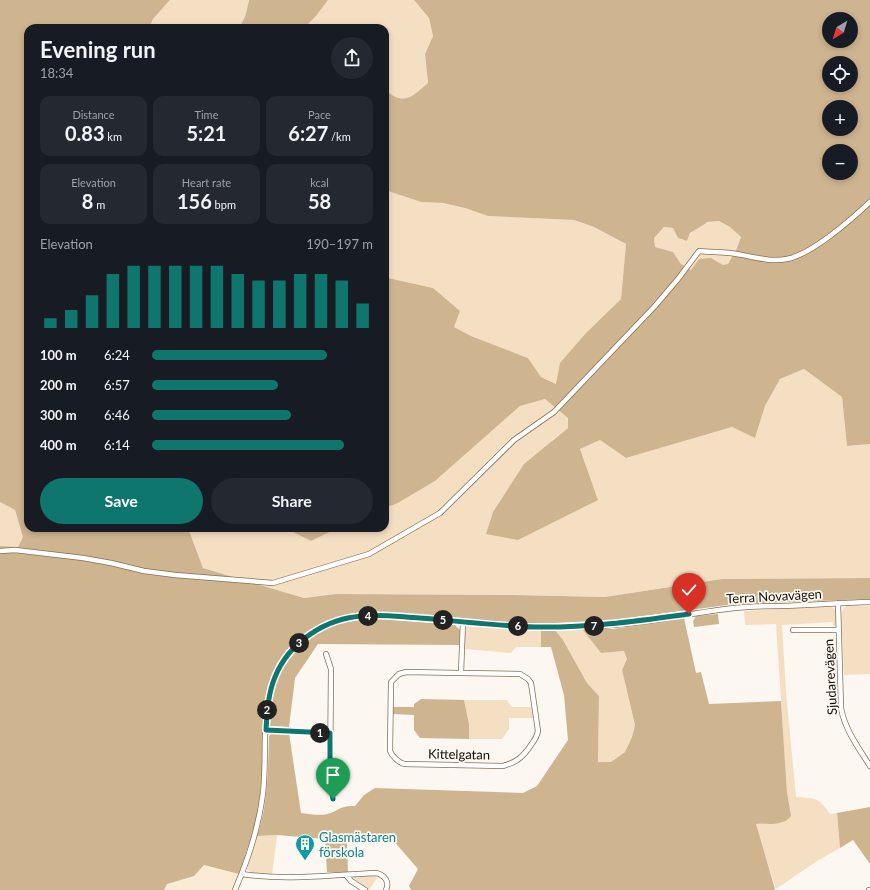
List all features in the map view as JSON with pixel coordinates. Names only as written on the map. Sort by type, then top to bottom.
[{"type":"street","points":[[0,550],[16,550],[111,562],[144,571],[175,575],[273,582],[369,554],[440,513],[514,440],[554,412],[655,306],[699,251],[729,253],[764,259],[788,259],[808,251],[856,215],[870,202]]},
{"type":"street","name":"Terra Novavägen","points":[[235,890],[242,874],[257,824],[262,795],[267,709],[270,692],[281,665],[297,646],[317,629],[329,623],[362,616],[387,616],[534,627],[582,627],[613,625],[736,608],[870,602]]},
{"type":"street","name":"Sjudarevägen","points":[[838,603],[841,708],[849,733],[870,766]]},
{"type":"street","points":[[461,673],[463,621]]},
{"type":"street","points":[[793,630],[839,630]]},
{"type":"street","points":[[326,654],[331,669],[330,784],[333,799]]},
{"type":"street","name":"Kittelgatan","points":[[406,672],[461,673],[520,674],[528,679],[531,683],[538,731],[536,738],[525,755],[513,763],[503,766],[404,764],[400,762],[392,755],[389,745],[391,682],[399,674],[406,672]]},
{"type":"street","points":[[266,730],[330,733]]},
{"type":"street","points":[[242,874],[255,876],[298,877],[376,873],[381,874],[385,878],[387,883],[386,890]]},
{"type":"street","points":[[346,875],[351,881],[365,890]]},
{"type":"shaded area","points":[[0,0],[170,0],[153,19],[151,24],[24,24],[24,532],[190,532],[203,568],[304,598],[336,594],[605,597],[722,579],[870,578],[870,599],[735,604],[613,620],[534,624],[384,612],[365,612],[345,615],[314,629],[300,639],[288,651],[278,665],[271,681],[264,709],[263,762],[258,809],[255,825],[239,874],[204,865],[194,876],[167,884],[164,890],[0,890],[0,546],[18,547],[23,537],[15,510],[0,502]]},
{"type":"shaded area","points":[[170,0],[249,0],[245,17],[241,24],[151,24],[153,19]]},
{"type":"shaded area","points":[[249,0],[328,0],[308,24],[241,24],[245,17]]},
{"type":"shaded area","points":[[328,0],[414,0],[429,18],[433,36],[425,54],[428,84],[408,98],[397,98],[389,93],[389,24],[308,24]]},
{"type":"shaded area","points":[[414,0],[870,0],[870,444],[847,446],[842,397],[804,369],[780,379],[765,406],[755,438],[732,427],[626,458],[600,440],[580,449],[598,500],[518,540],[486,534],[493,512],[524,464],[568,428],[568,418],[545,399],[520,406],[435,481],[398,503],[389,506],[389,278],[433,288],[460,311],[454,327],[471,336],[528,358],[541,377],[556,384],[560,363],[586,333],[621,299],[626,244],[594,227],[574,220],[488,216],[465,208],[443,203],[421,202],[389,191],[389,93],[397,98],[408,98],[428,83],[425,54],[433,36],[429,18]],"holes":[[[719,221],[730,227],[741,237],[728,264],[723,265],[711,258],[699,259],[691,270],[681,264],[673,252],[655,247],[654,238],[664,227],[673,228],[678,238],[687,241],[690,233],[708,222]]]},
{"type":"shaded area","points":[[389,191],[421,202],[443,203],[465,208],[488,216],[574,220],[594,227],[626,244],[621,299],[586,333],[557,384],[541,377],[528,358],[471,336],[454,327],[433,288],[389,278]]},
{"type":"shaded area","points":[[719,221],[730,227],[741,237],[728,264],[723,266],[711,258],[691,270],[681,264],[673,252],[655,247],[654,238],[664,227],[673,228],[678,238],[687,241],[692,232],[699,226]]},
{"type":"shaded area","points":[[804,369],[842,397],[847,446],[870,444],[870,578],[722,579],[605,597],[336,594],[304,598],[203,568],[190,532],[293,532],[311,541],[330,532],[389,532],[389,506],[398,503],[435,481],[520,406],[545,399],[569,418],[568,428],[552,440],[598,500],[580,449],[600,440],[626,458],[732,427],[755,438],[765,406],[780,379]]},
{"type":"shaded area","points":[[0,502],[15,510],[23,537],[18,547],[0,546]]},
{"type":"shaded area","points":[[293,532],[330,532],[311,541]]},
{"type":"shaded area","points":[[846,606],[870,606],[870,674],[844,675],[841,616],[843,609]]},
{"type":"shaded area","points":[[832,607],[836,611],[836,626],[833,626],[833,622],[782,625],[786,692],[796,797],[819,801],[830,814],[837,813],[840,848],[817,861],[776,889],[755,824],[782,823],[790,816],[787,792],[776,624],[745,625],[744,611]]},
{"type":"shaded area","points":[[718,614],[719,624],[694,627],[693,621],[696,616]]},
{"type":"shaded area","points":[[684,618],[696,673],[701,672],[709,704],[781,701],[787,792],[791,816],[784,822],[775,824],[756,824],[775,889],[774,890],[411,890],[409,886],[418,869],[392,839],[347,839],[348,873],[327,872],[325,839],[277,835],[257,836],[261,824],[265,800],[268,774],[269,736],[272,733],[289,733],[301,813],[324,815],[343,807],[355,806],[364,795],[375,788],[523,793],[537,786],[568,740],[564,695],[551,647],[541,647],[541,630],[555,630],[563,640],[587,683],[599,696],[598,762],[611,762],[625,752],[632,737],[635,725],[622,670],[627,659],[624,651],[601,653],[582,629],[613,629]]},
{"type":"shaded area","points":[[381,619],[455,625],[460,630],[459,645],[318,644],[295,678],[289,727],[270,726],[268,723],[269,705],[275,685],[286,664],[303,644],[312,636],[332,625],[356,620]]},
{"type":"shaded area","points":[[472,625],[541,630],[541,647],[516,647],[511,653],[465,649],[465,632],[467,627]]},
{"type":"shaded area","points":[[582,629],[601,653],[624,651],[627,659],[622,670],[635,725],[632,737],[625,752],[611,762],[598,762],[599,696],[587,683],[563,640],[555,630]]},
{"type":"shaded area","points":[[421,699],[464,700],[469,724],[469,739],[420,738],[414,730],[414,715],[393,714],[393,707],[414,707],[414,704]]},
{"type":"shaded area","points":[[464,700],[507,700],[512,707],[531,707],[533,718],[509,718],[509,729],[502,739],[469,739],[469,724]]},
{"type":"shaded area","points":[[870,807],[870,864],[853,840],[840,848],[837,813]]},
{"type":"shaded area","points":[[277,835],[272,875],[252,873],[249,871],[247,869],[257,836]]},
{"type":"shaded area","points":[[204,865],[239,874],[232,890],[164,890],[167,884],[194,876]]},
{"type":"shaded area","points":[[376,875],[377,878],[369,890],[353,879],[356,876]]},
{"type":"place","name":"Glasmästaren förskola","points":[[305,861]]},
{"type":"route","points":[[333,799],[330,784],[330,733],[266,730],[267,709],[270,692],[281,665],[297,646],[317,629],[329,623],[362,616],[387,616],[534,627],[582,627],[613,625],[689,614]]}]
